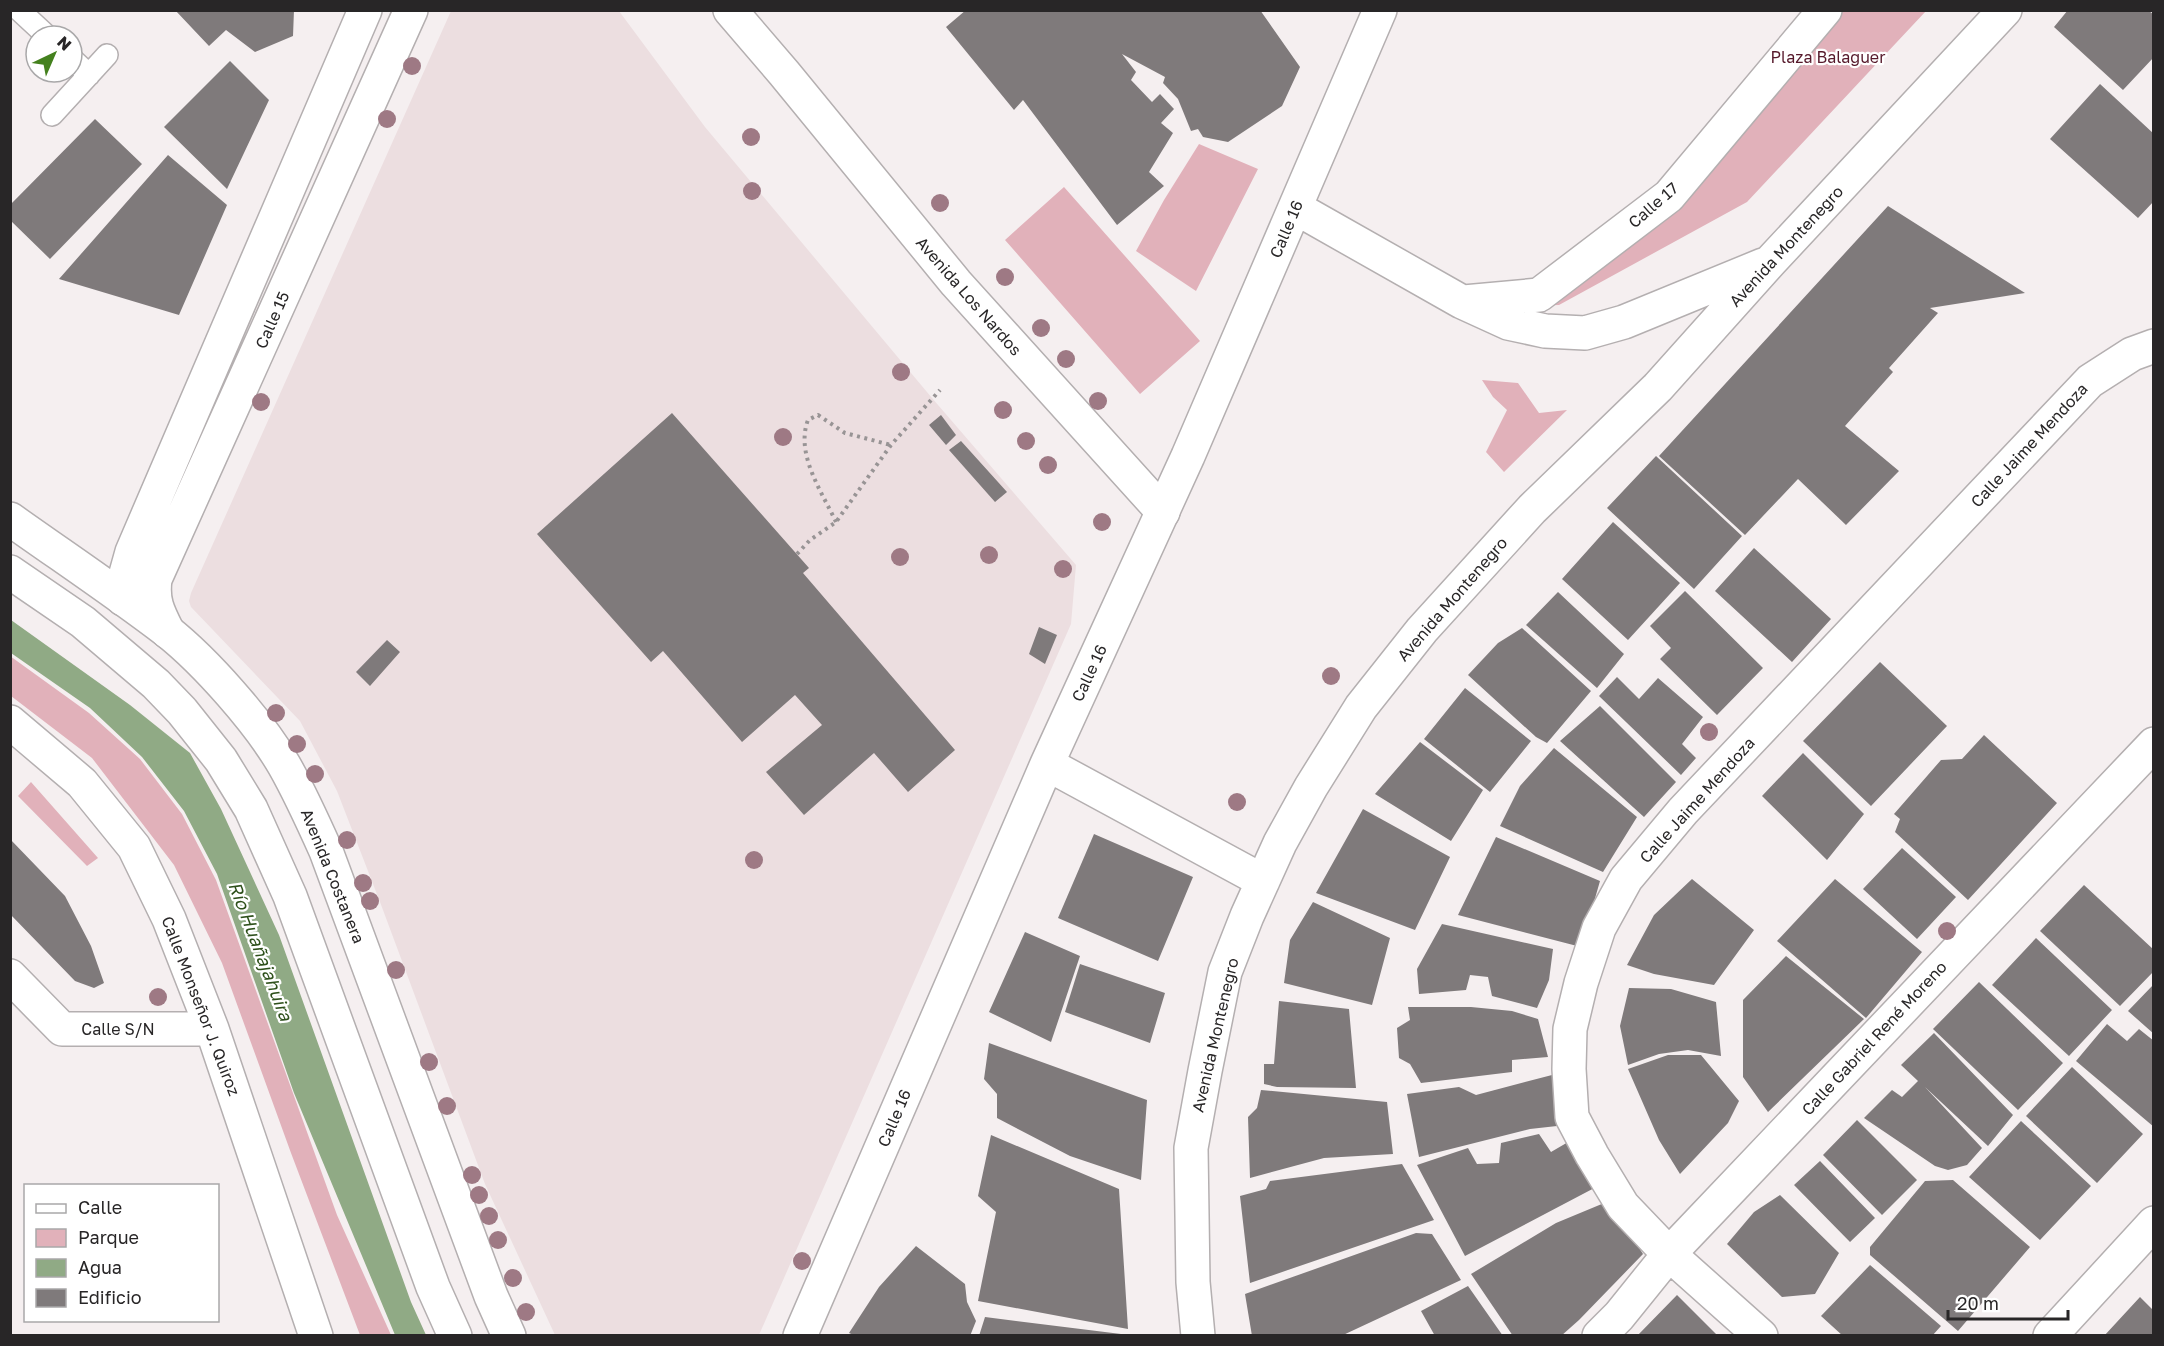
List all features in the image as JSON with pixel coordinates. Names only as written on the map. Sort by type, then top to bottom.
[{"type":"street","points":[[130,660],[124,630],[123,599],[132,552],[365,10]]},
{"type":"street","name":"Calle 15","points":[[168,632],[153,595],[155,579],[411,10]]},
{"type":"street","name":"Avenida Los Nardos","points":[[730,10],[956,283],[1163,512]]},
{"type":"street","name":"Avenida Los Nardos","points":[[747,10],[784,73]]},
{"type":"street","name":"Calle 16","points":[[800,1335],[1047,764],[1163,512],[1380,10]]},
{"type":"street","name":"Calle 17","points":[[1462,302],[1539,295],[1669,196],[1825,10]]},
{"type":"street","name":"Avenida Montenegro","points":[[1198,1335],[1193,1282],[1191,1148],[1226,972],[1246,916],[1280,843],[1311,787],[1361,707],[1422,630],[1532,509],[1658,387],[1770,262],[2005,10]]},
{"type":"street","points":[[1296,208],[1462,302],[1508,323],[1545,331],[1585,333],[1624,322],[1770,262]]},
{"type":"street","name":"Calle Jaime Mendoza","points":[[1761,1335],[1669,1254],[1623,1206],[1592,1155],[1572,1116],[1569,1069],[1570,1029],[1581,983],[1599,928],[1626,879],[1683,811],[2090,381],[2132,354],[2154,346]]},
{"type":"street","name":"Avenida Costanera","points":[[10,519],[168,632],[211,672],[257,727],[283,763],[327,851],[487,1285],[508,1335]]},
{"type":"street","points":[[10,572],[83,621],[130,660],[182,711],[221,760],[251,808],[290,896],[428,1276],[455,1335]]},
{"type":"street","name":"Calle Monseñor J. Quiroz","points":[[10,722],[82,783],[134,847],[169,919],[212,1029],[316,1335]]},
{"type":"street","name":"Calle Gabriel René Moreno","points":[[1599,1335],[1619,1316],[1669,1254],[2154,744]]},
{"type":"street","points":[[1047,764],[1263,881]]},
{"type":"street","name":"Calle S/N","points":[[10,976],[62,1029],[212,1029]]},
{"type":"street","points":[[2050,1335],[2154,1223]]},
{"type":"lane","points":[[19,10],[34,24]]},
{"type":"lane","points":[[52,116],[106,55]]},
{"type":"lane","points":[[84,70],[89,75]]},
{"type":"path","points":[[797,554],[810,540],[836,522],[891,445],[940,390]]},
{"type":"path","points":[[836,522],[807,459],[804,430],[808,420],[818,415],[844,433],[891,445]]},
{"type":"shaded area","points":[[451,11],[619,11],[705,127],[932,398],[1076,565],[1071,624],[759,1335],[555,1335],[485,1184],[337,791],[300,721],[191,607],[189,601]]},
{"type":"green space","name":"Plaza Balaguer","points":[[1815,11],[1926,11],[1747,202],[1559,305],[1524,306],[1600,260]]},
{"type":"green space","points":[[1199,144],[1258,169],[1196,291],[1136,251]]},
{"type":"green space","points":[[1064,187],[1200,341],[1140,394],[1005,240]]},
{"type":"green space","points":[[1482,380],[1518,383],[1539,413],[1567,410],[1504,472],[1486,452],[1507,410],[1493,397]]},
{"type":"green space","points":[[10,656],[89,713],[140,759],[182,814],[216,880],[337,1215],[391,1335],[360,1335],[222,963],[174,865],[92,758],[11,696]]},
{"type":"green space","points":[[31,782],[98,858],[87,866],[18,796]]},
{"type":"water","name":"Río Huañajahuira","points":[[11,620],[130,705],[190,753],[221,809],[279,935],[411,1302],[426,1335],[395,1335],[294,1093],[217,874],[184,811],[142,757],[90,708],[11,653]]},
{"type":"building","points":[[175,10],[294,10],[293,36],[255,52],[226,30],[209,46]]},
{"type":"building","points":[[966,10],[1260,10],[1300,67],[1282,106],[1228,142],[1203,137],[1198,129],[1191,131],[1178,99],[1163,83],[1165,77],[1122,54],[1136,72],[1131,80],[1152,102],[1160,94],[1174,109],[1161,123],[1173,133],[1149,172],[1164,186],[1117,225],[1023,100],[1014,110],[946,27]]},
{"type":"building","points":[[2068,10],[2148,10],[2154,15],[2154,57],[2123,90],[2054,27]]},
{"type":"building","points":[[230,61],[269,100],[227,189],[164,127]]},
{"type":"building","points":[[2100,84],[2154,134],[2154,201],[2138,218],[2050,139]]},
{"type":"building","points":[[95,119],[142,164],[50,259],[10,220],[10,205]]},
{"type":"building","points":[[168,155],[227,205],[179,315],[59,279]]},
{"type":"building","points":[[1888,206],[2025,293],[1930,308],[1938,313],[1889,368],[1893,372],[1845,426],[1899,471],[1846,525],[1798,479],[1745,535],[1659,456]]},
{"type":"building","points":[[672,413],[809,568],[803,573],[955,750],[908,792],[874,753],[804,815],[766,772],[822,725],[795,695],[742,742],[663,651],[651,662],[537,534]]},
{"type":"building","points":[[941,415],[956,435],[946,445],[929,425]]},
{"type":"building","points":[[961,441],[1007,492],[995,502],[949,450]]},
{"type":"building","points":[[1656,456],[1742,536],[1694,589],[1607,508]]},
{"type":"building","points":[[1613,522],[1680,583],[1628,640],[1562,579]]},
{"type":"building","points":[[1754,548],[1831,619],[1792,662],[1715,591]]},
{"type":"building","points":[[1685,591],[1763,668],[1717,715],[1660,659],[1671,648],[1650,626]]},
{"type":"building","points":[[1558,592],[1624,654],[1597,688],[1526,625]]},
{"type":"building","points":[[1039,627],[1057,635],[1045,664],[1029,654]]},
{"type":"building","points":[[1522,628],[1591,691],[1547,743],[1536,737],[1468,675],[1498,643]]},
{"type":"building","points":[[387,640],[400,652],[370,686],[356,672]]},
{"type":"building","points":[[1880,662],[1947,726],[1871,806],[1803,741]]},
{"type":"building","points":[[1617,677],[1639,699],[1658,678],[1703,717],[1682,744],[1696,758],[1681,775],[1599,696]]},
{"type":"building","points":[[1465,688],[1531,741],[1490,792],[1424,739]]},
{"type":"building","points":[[1600,706],[1676,782],[1644,817],[1560,741]]},
{"type":"building","points":[[1984,735],[2057,803],[1968,900],[1895,832],[1900,819],[1894,814],[1941,760],[1962,759]]},
{"type":"building","points":[[1420,742],[1483,790],[1451,841],[1375,794]]},
{"type":"building","points":[[1554,748],[1637,817],[1603,872],[1500,826],[1520,786]]},
{"type":"building","points":[[1803,753],[1864,814],[1827,860],[1762,796]]},
{"type":"building","points":[[1363,809],[1450,857],[1415,930],[1316,893]]},
{"type":"building","points":[[1094,834],[1193,877],[1158,961],[1058,918]]},
{"type":"building","points":[[1496,837],[1600,881],[1581,947],[1458,915]]},
{"type":"building","points":[[10,839],[65,896],[91,946],[104,983],[94,988],[75,981],[10,914]]},
{"type":"building","points":[[1902,848],[1956,897],[1917,939],[1863,889]]},
{"type":"building","points":[[1692,879],[1754,930],[1714,985],[1654,974],[1627,965],[1654,915]]},
{"type":"building","points":[[1835,879],[1922,952],[1866,1018],[1777,941]]},
{"type":"building","points":[[2084,885],[2154,950],[2154,971],[2120,1006],[2040,931]]},
{"type":"building","points":[[1313,902],[1390,938],[1372,1005],[1284,983],[1290,940]]},
{"type":"building","points":[[1442,924],[1553,949],[1549,980],[1537,1008],[1492,996],[1488,977],[1470,975],[1466,990],[1419,994],[1417,969]]},
{"type":"building","points":[[1025,932],[1080,956],[1051,1042],[989,1012]]},
{"type":"building","points":[[2036,938],[2112,1010],[2069,1056],[1992,985]]},
{"type":"building","points":[[1786,956],[1864,1019],[1768,1112],[1743,1077],[1743,1000]]},
{"type":"building","points":[[1080,964],[1165,993],[1150,1043],[1065,1012]]},
{"type":"building","points":[[1979,982],[2063,1063],[2018,1110],[1933,1029]]},
{"type":"building","points":[[2154,984],[2154,1034],[2128,1011]]},
{"type":"building","points":[[1629,988],[1671,989],[1716,1002],[1721,1056],[1688,1050],[1659,1054],[1628,1065],[1620,1026]]},
{"type":"building","points":[[1279,1001],[1349,1009],[1356,1088],[1277,1087],[1264,1084],[1264,1064],[1274,1064]]},
{"type":"building","points":[[1408,1007],[1471,1007],[1512,1011],[1538,1019],[1548,1057],[1512,1060],[1512,1072],[1421,1083],[1410,1064],[1399,1058],[1397,1028],[1410,1020]]},
{"type":"building","points":[[2107,1024],[2127,1041],[2139,1029],[2154,1041],[2154,1127],[2076,1061]]},
{"type":"building","points":[[1934,1033],[2013,1115],[1988,1146],[1925,1087],[1982,1148],[1967,1165],[1948,1170],[1935,1166],[1864,1118],[1892,1090],[1902,1097],[1918,1081],[1901,1065]]},
{"type":"building","points":[[989,1043],[1147,1100],[1141,1180],[1070,1156],[997,1118],[997,1094],[984,1079]]},
{"type":"building","points":[[1668,1055],[1701,1055],[1739,1101],[1728,1123],[1680,1174],[1659,1140],[1628,1069]]},
{"type":"building","points":[[2072,1067],[2143,1134],[2097,1183],[2026,1116]]},
{"type":"building","points":[[1552,1075],[1566,1125],[1530,1129],[1419,1157],[1407,1094],[1459,1087],[1476,1095]]},
{"type":"building","points":[[1261,1090],[1387,1102],[1393,1154],[1324,1158],[1250,1178],[1248,1117],[1257,1108]]},
{"type":"building","points":[[1857,1120],[1917,1180],[1882,1215],[1823,1155]]},
{"type":"building","points":[[2021,1121],[2091,1186],[2040,1240],[1969,1177]]},
{"type":"building","points":[[1539,1134],[1551,1152],[1575,1138],[1600,1185],[1465,1256],[1417,1165],[1468,1148],[1477,1164],[1499,1163],[1501,1143]]},
{"type":"building","points":[[991,1135],[1119,1189],[1128,1329],[978,1301],[996,1212],[978,1196]]},
{"type":"building","points":[[1820,1161],[1875,1218],[1850,1242],[1794,1185]]},
{"type":"building","points":[[1402,1164],[1434,1220],[1250,1283],[1240,1196],[1266,1189],[1270,1181]]},
{"type":"building","points":[[1953,1180],[2030,1247],[1958,1331],[1870,1255],[1870,1247],[1925,1181]]},
{"type":"building","points":[[1780,1195],[1839,1253],[1815,1294],[1782,1297],[1727,1244],[1754,1212]]},
{"type":"building","points":[[1609,1201],[1643,1254],[1561,1336],[1513,1336],[1471,1274],[1556,1223]]},
{"type":"building","points":[[1416,1233],[1432,1234],[1461,1280],[1341,1336],[1252,1336],[1245,1294]]},
{"type":"building","points":[[916,1246],[965,1284],[967,1302],[976,1321],[970,1336],[856,1336],[849,1333],[879,1287]]},
{"type":"building","points":[[1870,1265],[1941,1326],[1932,1336],[1843,1336],[1821,1316]]},
{"type":"building","points":[[1468,1286],[1503,1336],[1435,1336],[1421,1311]]},
{"type":"building","points":[[1677,1295],[1718,1336],[1637,1336]]},
{"type":"building","points":[[2140,1297],[2154,1311],[2154,1336],[2104,1336]]},
{"type":"building","points":[[985,1317],[1121,1334],[1121,1336],[979,1336]]}]
